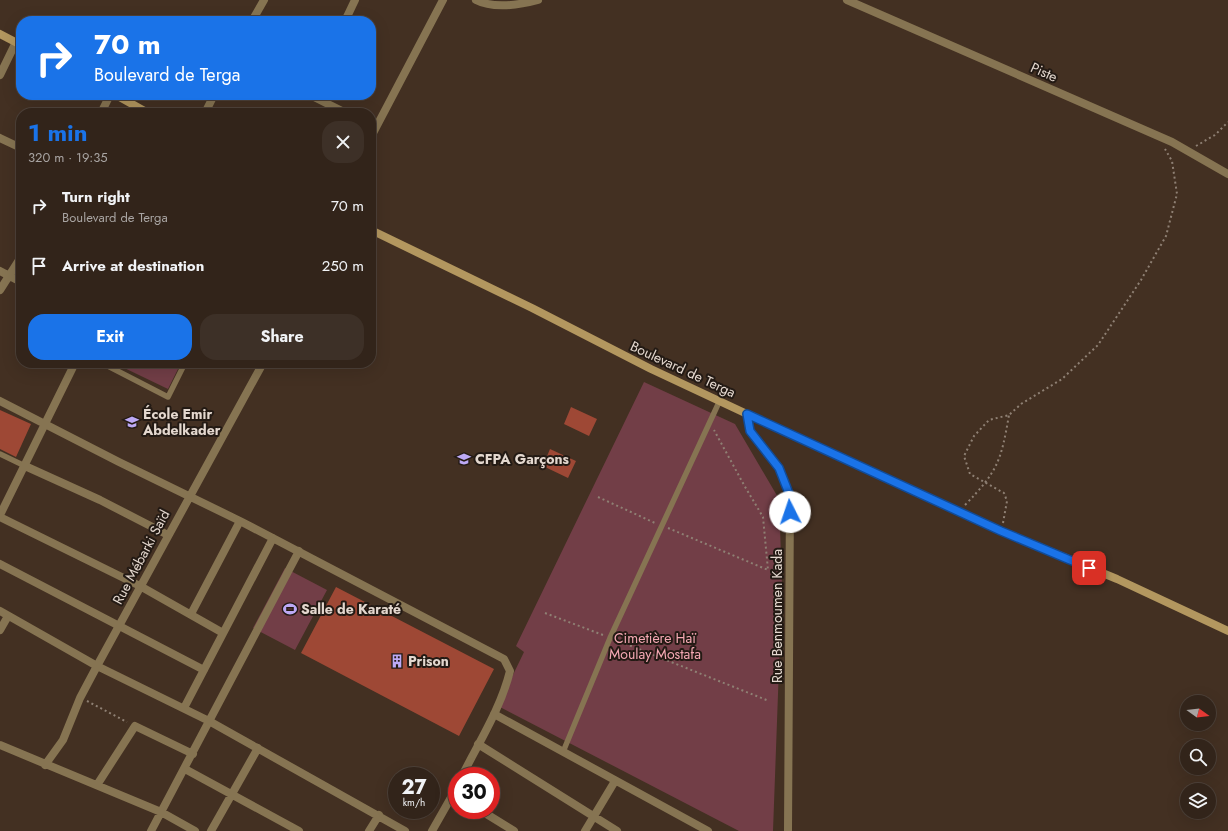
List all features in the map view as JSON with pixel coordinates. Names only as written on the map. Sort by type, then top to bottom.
[{"type":"main road","points":[[0,34],[16,43]]},
{"type":"main road","points":[[125,100],[139,108]]},
{"type":"main road","name":"Boulevard de Terga","points":[[376,232],[532,308],[651,369],[720,400],[747,414],[1001,531],[1117,579],[1228,631]]},
{"type":"street","points":[[255,16],[264,0]]},
{"type":"street","points":[[347,16],[355,0]]},
{"type":"street","points":[[376,122],[443,0]]},
{"type":"street","points":[[476,0],[487,4],[532,1]]},
{"type":"street","name":"Piste","points":[[847,0],[1158,136],[1228,174]]},
{"type":"street","points":[[0,75],[16,47]]},
{"type":"street","points":[[320,100],[336,108]]},
{"type":"street","points":[[0,138],[16,146]]},
{"type":"street","points":[[0,290],[16,264]]},
{"type":"street","points":[[0,271],[16,279]]},
{"type":"street","points":[[73,368],[0,516],[140,586],[224,633]]},
{"type":"street","name":"Rue Mébarki Saïd","points":[[45,765],[63,740],[80,698],[189,495],[260,368]]},
{"type":"street","points":[[0,401],[299,551],[504,659],[510,671],[494,714],[466,767]]},
{"type":"street","name":"Rue Benmoumen Kada","points":[[747,414],[750,431],[779,468],[790,496],[788,831]]},
{"type":"street","points":[[25,466],[100,500],[168,535]]},
{"type":"street","points":[[191,614],[240,521]]},
{"type":"street","points":[[184,708],[273,538]]},
{"type":"street","points":[[151,831],[186,769],[209,721],[299,551]]},
{"type":"street","points":[[0,564],[204,670]]},
{"type":"street","points":[[0,611],[97,666],[209,721],[379,815],[405,831]]},
{"type":"street","points":[[0,630],[8,616]]},
{"type":"street","points":[[494,714],[708,831]]},
{"type":"street","points":[[97,785],[135,726],[193,754]]},
{"type":"street","points":[[478,744],[617,831]]},
{"type":"street","points":[[0,745],[161,812],[195,831]]},
{"type":"street","points":[[211,831],[258,748]]},
{"type":"street","points":[[186,769],[299,831]]},
{"type":"street","points":[[585,831],[615,781]]},
{"type":"street","points":[[432,831],[448,805]]},
{"type":"street","points":[[369,831],[379,815]]},
{"type":"street","points":[[495,819],[514,831]]},
{"type":"lane","points":[[112,368],[168,397],[182,368]]},
{"type":"lane","points":[[563,752],[610,638],[720,400]]},
{"type":"lane","points":[[0,454],[25,466]]},
{"type":"path","points":[[1188,151],[1215,135],[1228,122]]},
{"type":"path","points":[[1001,531],[1007,501],[1004,493],[970,474],[964,456],[974,436],[989,420],[1009,415],[1021,404],[1062,379],[1098,345],[1141,280],[1166,236],[1177,194],[1172,161],[1158,136]]},
{"type":"path","points":[[959,512],[986,484],[996,469],[1003,450],[1009,415]]},
{"type":"path","points":[[598,497],[662,526],[768,570],[764,516],[709,423]]},
{"type":"path","points":[[545,613],[769,701]]},
{"type":"path","points":[[80,698],[135,726]]},
{"type":"green space","points":[[124,368],[178,368],[168,389]]},
{"type":"green space","name":"Cimetière Haï Moulay Mostafa","points":[[644,382],[735,424],[779,499],[782,585],[773,831],[739,831],[498,706],[524,652],[516,646]]},
{"type":"green space","name":"Salle de Karaté","points":[[285,568],[327,590],[295,650],[253,628]]},
{"type":"building","points":[[571,407],[597,419],[589,436],[564,424]]},
{"type":"building","points":[[0,410],[31,424],[16,457],[0,449]]},
{"type":"building","points":[[550,449],[576,461],[568,478],[543,466]]},
{"type":"building","name":"Prison","points":[[336,587],[494,669],[459,736],[301,653]]},
{"type":"place","name":"École Emir Abdelkader","points":[[132,422]]},
{"type":"place","name":"CFPA Garçons","points":[[464,459]]},
{"type":"place","name":"Salle de Karaté","points":[[290,609]]},
{"type":"place","name":"Prison","points":[[397,661]]},
{"type":"route","points":[[790,512],[790,496],[779,468],[750,431],[747,414],[1001,531],[1089,568]]}]
